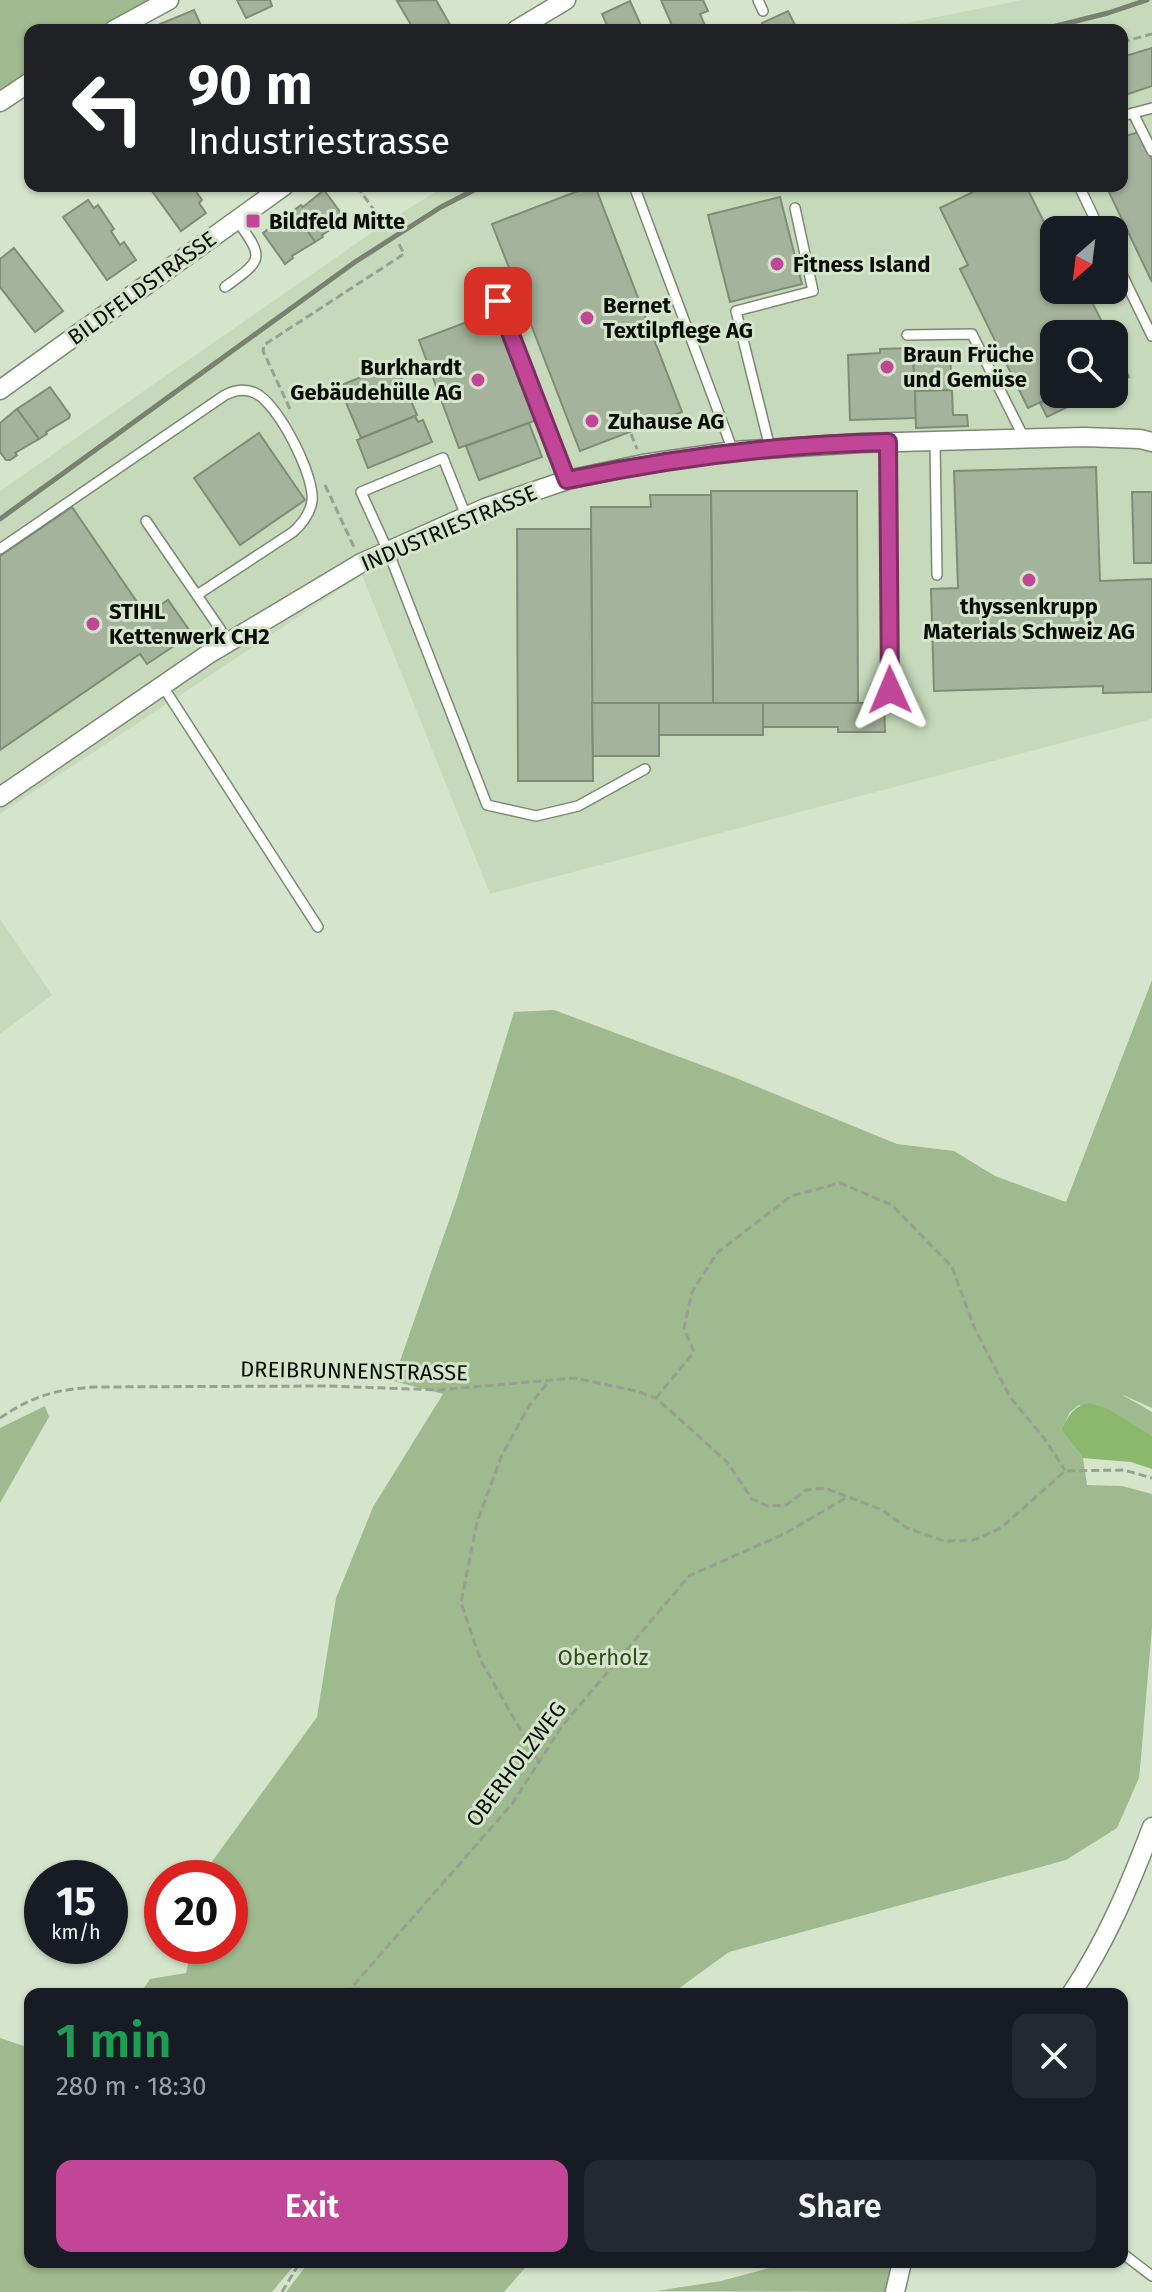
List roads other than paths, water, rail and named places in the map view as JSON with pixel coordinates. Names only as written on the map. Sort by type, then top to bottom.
[{"type":"street","points":[[125,24],[169,0]]},
{"type":"street","points":[[526,24],[566,0]]},
{"type":"street","points":[[0,102],[24,86]]},
{"type":"street","name":"BILDFELDSTRASSE","points":[[0,390],[276,192]]},
{"type":"street","name":"INDUSTRIESTRASSE","points":[[0,797],[162,685],[361,563],[466,516],[567,480],[643,464],[770,448],[1084,437],[1152,442]]},
{"type":"street","points":[[1075,1988],[1109,1929],[1152,1827]]},
{"type":"street","points":[[895,2292],[901,2268]]},
{"type":"lane","points":[[758,0],[763,11]]},
{"type":"lane","points":[[1128,114],[1152,108]]},
{"type":"lane","points":[[1133,113],[1152,151]]},
{"type":"lane","points":[[636,192],[733,451]]},
{"type":"lane","points":[[1082,192],[1093,216]]},
{"type":"lane","points":[[770,448],[736,311],[813,291],[795,208]]},
{"type":"lane","points":[[225,287],[249,270],[257,258],[256,248],[237,220]]},
{"type":"lane","points":[[1128,287],[1152,336]]},
{"type":"lane","points":[[498,301],[567,480]]},
{"type":"lane","points":[[907,335],[972,334],[1024,438]]},
{"type":"lane","points":[[0,549],[225,395],[247,390],[261,396],[276,412],[309,477],[311,506],[299,527],[197,595]]},
{"type":"lane","points":[[935,441],[937,575]]},
{"type":"lane","points":[[888,442],[890,690]]},
{"type":"lane","points":[[466,516],[443,458],[361,492],[388,551],[487,805],[536,816],[578,806],[645,769]]},
{"type":"lane","points":[[146,521],[229,642]]},
{"type":"lane","points":[[162,685],[318,927]]},
{"type":"lane","points":[[1128,2258],[1152,2276]]},
{"type":"railway","points":[[1064,24],[1147,0]]},
{"type":"railway","points":[[0,519],[355,262],[470,192]]},
{"type":"place","name":"Bildfeld Mitte","points":[[253,221]]},
{"type":"place","name":"Fitness Island","points":[[777,264]]},
{"type":"place","name":"Bernet Textilpflege AG","points":[[587,318]]},
{"type":"place","name":"Braun Früche und Gemüse","points":[[887,367]]},
{"type":"place","name":"Burkhardt Gebäudehülle AG","points":[[478,380]]},
{"type":"place","name":"Zuhause AG","points":[[592,421]]},
{"type":"place","name":"thyssenkrupp Materials Schweiz AG","points":[[1029,580]]},
{"type":"place","name":"STIHL Kettenwerk CH2","points":[[93,624]]},
{"type":"park label","name":"Oberholz","points":[[603,1657]]}]
